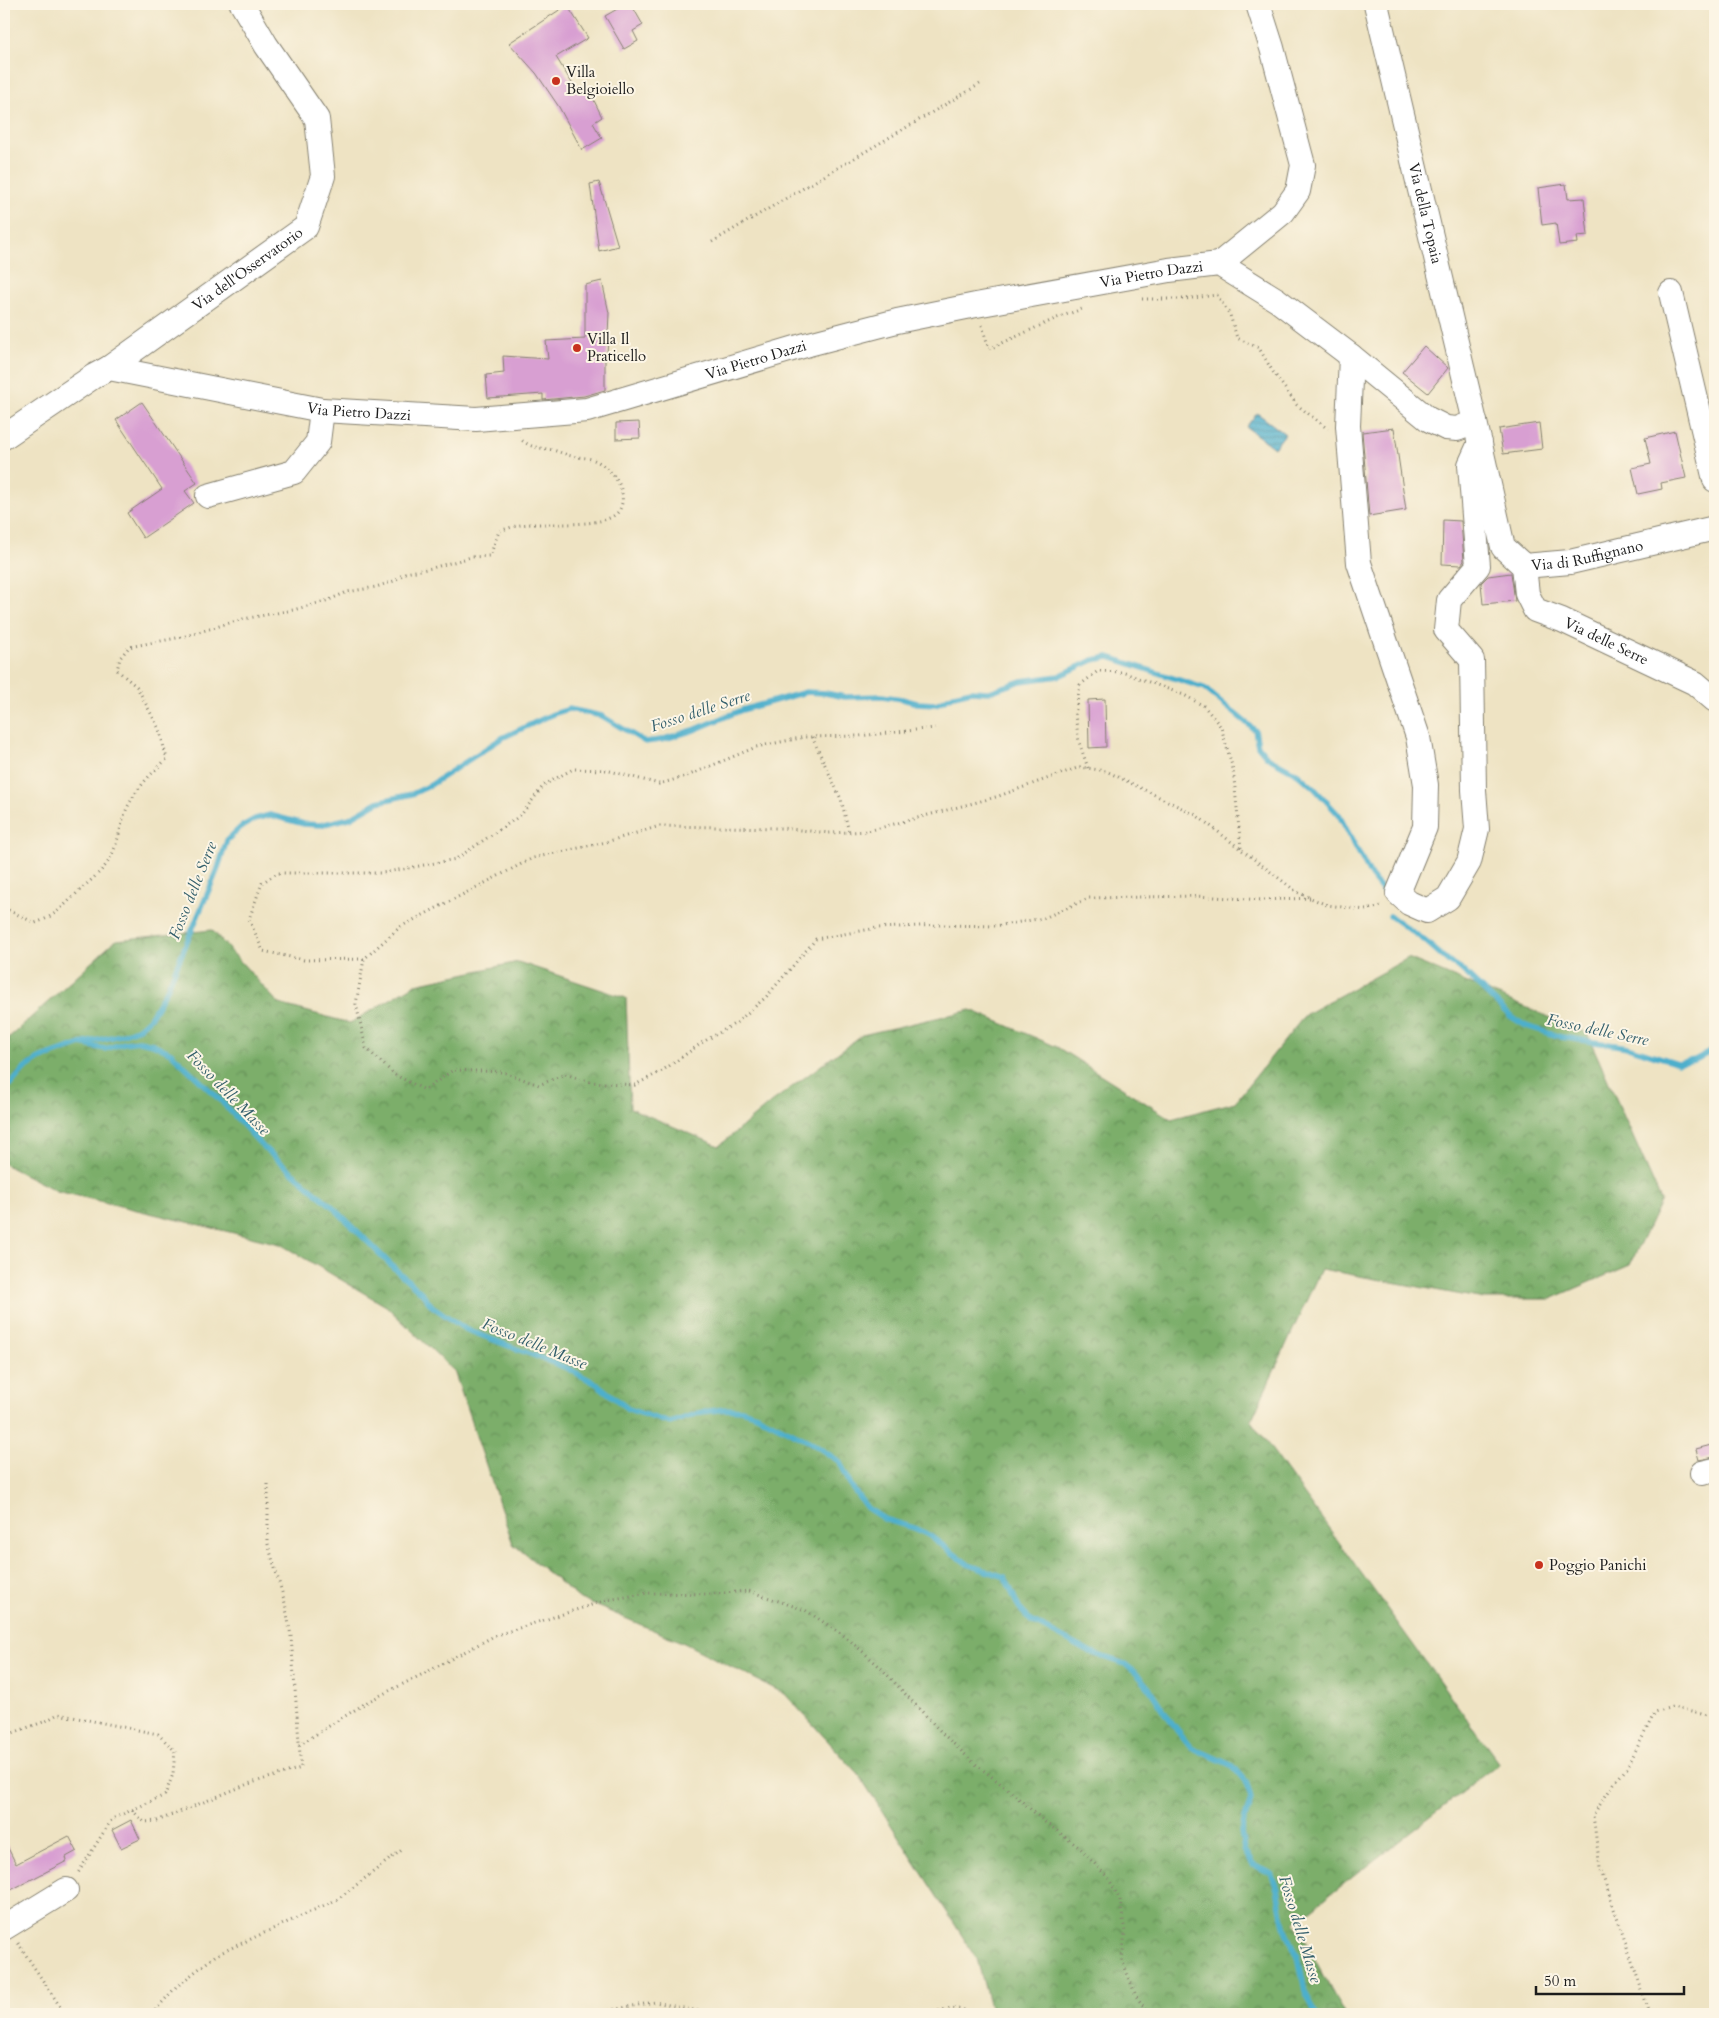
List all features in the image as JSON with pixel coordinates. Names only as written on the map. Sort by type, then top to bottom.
[{"type":"street","name":"Via dell'Osservatorio","points":[[109,368],[306,227],[323,176],[317,118],[266,45],[242,4]]},
{"type":"street","points":[[1219,264],[1284,212],[1298,191],[1303,165],[1272,48],[1258,4]]},
{"type":"street","name":"Via della Topaia","points":[[1376,4],[1478,433]]},
{"type":"street","name":"Via Pietro Dazzi","points":[[109,368],[322,410],[476,418],[587,410],[809,344],[897,321],[1169,270],[1219,264],[1277,300],[1351,356],[1428,419],[1446,428],[1478,433]]},
{"type":"street","points":[[1671,293],[1715,480]]},
{"type":"street","points":[[1351,356],[1348,426],[1358,563],[1418,737],[1426,784],[1425,827],[1398,893],[1409,903],[1427,911],[1448,898],[1469,862],[1477,829],[1474,790],[1472,660],[1446,630],[1449,600],[1478,566],[1470,465],[1478,433]]},
{"type":"street","points":[[4,437],[94,376],[109,368]]},
{"type":"street","points":[[208,496],[294,472],[318,442],[322,410]]},
{"type":"street","name":"Via di Ruffignano","points":[[1478,433],[1503,548],[1524,566],[1570,562],[1715,528]]},
{"type":"street","name":"Via delle Serre","points":[[1524,566],[1527,594],[1535,610],[1562,620],[1695,683],[1715,700]]},
{"type":"street","points":[[5,1927],[66,1890]]},
{"type":"path","points":[[712,242],[980,84]]},
{"type":"path","points":[[1132,299],[1184,299],[1217,295],[1230,315],[1237,338],[1259,348],[1273,372],[1297,405],[1324,427],[1349,439]]},
{"type":"path","points":[[976,305],[989,349],[1057,318],[1088,307]]},
{"type":"path","points":[[4,908],[34,923],[48,918],[64,907],[105,866],[113,853],[126,812],[134,795],[155,770],[168,760],[159,729],[137,687],[117,670],[120,658],[129,647],[182,637],[243,619],[293,610],[329,600],[347,592],[376,587],[394,581],[405,573],[432,568],[471,557],[490,556],[499,531],[540,524],[583,523],[603,520],[620,510],[623,497],[620,485],[596,460],[528,446],[517,436],[507,416]]},
{"type":"path","points":[[1088,769],[1079,742],[1075,715],[1080,685],[1098,671],[1122,672],[1184,695],[1204,706],[1221,727],[1233,769],[1241,848]]},
{"type":"path","points":[[364,959],[304,960],[263,952],[249,919],[262,882],[277,873],[382,873],[456,858],[521,815],[544,785],[573,768],[606,770],[659,784],[687,776],[756,747],[812,737],[859,736],[935,728]]},
{"type":"path","points":[[812,737],[841,798],[849,832]]},
{"type":"path","points":[[1310,898],[1264,900],[1197,896],[1089,898],[1044,918],[996,926],[941,925],[877,928],[816,939],[766,997],[736,1023],[703,1042],[662,1071],[635,1085],[591,1082],[565,1074],[539,1085],[503,1072],[453,1070],[425,1090],[395,1075],[366,1048],[356,1004],[364,959],[400,926],[533,858],[606,842],[660,826],[781,828],[829,834],[868,831],[996,797],[1080,768],[1106,771],[1196,815],[1297,892],[1327,905],[1366,910],[1382,906],[1398,893]]},
{"type":"path","points":[[132,1810],[144,1822],[157,1821],[248,1784],[301,1768],[291,1636],[285,1603],[268,1544],[268,1482]]},
{"type":"path","points":[[299,1745],[369,1701],[494,1636],[607,1600],[649,1593],[712,1594],[749,1591],[805,1610],[846,1637],[879,1666],[943,1734],[967,1756],[1045,1822],[1080,1848],[1109,1879],[1120,1900],[1125,1932],[1122,1960],[1136,1996],[1148,2014]]},
{"type":"path","points":[[1650,2014],[1600,1868],[1593,1815],[1615,1782],[1627,1768],[1655,1712],[1672,1707],[1715,1718]]},
{"type":"path","points":[[4,1736],[46,1721],[58,1714],[158,1734],[175,1751],[173,1774],[165,1795],[112,1819],[88,1859],[66,1890]]},
{"type":"path","points":[[152,2014],[176,1987],[216,1955],[338,1899],[403,1850]]},
{"type":"path","points":[[5,1927],[65,2014]]},
{"type":"path","points":[[588,2014],[655,2002],[712,2014]]},
{"type":"path","points":[[924,2014],[950,2008],[992,2014]]},
{"type":"green space","points":[[212,930],[279,1004],[350,1023],[416,984],[518,962],[626,998],[630,1108],[719,1146],[773,1101],[862,1035],[971,1010],[1057,1047],[1171,1119],[1235,1102],[1306,1014],[1408,958],[1587,1033],[1661,1200],[1630,1265],[1551,1299],[1484,1299],[1321,1269],[1251,1421],[1499,1763],[1295,1922],[1344,2014],[992,2014],[977,1959],[859,1775],[785,1694],[684,1643],[580,1599],[513,1544],[454,1371],[386,1306],[280,1244],[57,1191],[4,1164],[4,1042],[116,940]]},
{"type":"water","points":[[1257,413],[1285,434],[1274,448],[1246,427]]},
{"type":"building","points":[[626,4],[631,4],[643,25],[633,31],[638,41],[624,49],[605,16]]},
{"type":"building","name":"Villa Belgioiello","points":[[567,5],[588,38],[556,57],[578,93],[588,88],[602,117],[593,123],[602,138],[582,150],[559,107],[536,73],[509,43]]},
{"type":"building","points":[[599,182],[618,246],[599,251],[590,184]]},
{"type":"building","points":[[1566,184],[1568,199],[1584,198],[1588,235],[1577,236],[1578,243],[1559,245],[1556,223],[1542,225],[1538,188]]},
{"type":"building","name":"Villa Il Praticello","points":[[602,281],[609,313],[607,356],[605,356],[605,390],[584,396],[543,400],[543,394],[488,398],[486,375],[504,373],[503,356],[548,359],[546,341],[585,339],[585,285]]},
{"type":"building","points":[[1424,346],[1448,368],[1428,393],[1402,372]]},
{"type":"building","points":[[142,402],[197,483],[185,491],[194,503],[143,538],[127,513],[162,489],[116,420]]},
{"type":"building","points":[[639,422],[640,438],[616,439],[616,423]]},
{"type":"building","points":[[1539,423],[1542,449],[1503,454],[1499,429]]},
{"type":"building","points":[[1394,428],[1406,510],[1369,516],[1362,432]]},
{"type":"building","points":[[1675,431],[1686,478],[1661,483],[1662,489],[1638,494],[1632,468],[1651,464],[1645,438]]},
{"type":"building","points":[[1443,520],[1461,521],[1464,561],[1461,565],[1442,564]]},
{"type":"building","points":[[1511,573],[1515,601],[1483,604],[1481,583],[1488,576]]},
{"type":"building","points":[[1105,699],[1106,747],[1089,748],[1088,700]]},
{"type":"building","points":[[1715,1444],[1715,1457],[1699,1460],[1696,1449]]},
{"type":"building","points":[[131,1820],[140,1839],[121,1848],[112,1830]]},
{"type":"building","points":[[69,1836],[77,1851],[66,1857],[67,1861],[9,1891],[4,1882],[4,1840],[16,1864]]},
{"type":"waterway","name":"Fosso delle Serre","points":[[4,1087],[11,1084],[24,1069],[39,1059],[81,1044],[121,1035],[139,1028],[150,1018],[167,989],[217,871],[227,840],[241,827],[255,819],[270,815],[304,824],[320,825],[350,818],[378,802],[412,794],[429,786],[502,738],[553,714],[569,709],[602,716],[645,742],[661,740],[694,730],[742,710],[806,692],[845,697],[882,696],[917,703],[936,704],[954,695],[971,691],[989,692],[1021,681],[1059,676],[1093,660],[1109,657],[1204,688],[1255,730],[1258,746],[1267,757],[1298,774],[1339,815],[1371,876],[1382,890]]},
{"type":"waterway","name":"Fosso delle Serre","points":[[1390,916],[1462,970],[1510,1016],[1526,1026],[1561,1037],[1628,1047],[1678,1063],[1695,1060],[1715,1047]]},
{"type":"waterway","name":"Fosso delle Masse","points":[[81,1044],[105,1049],[139,1041],[153,1044],[171,1053],[221,1101],[264,1148],[333,1207],[395,1269],[422,1293],[432,1306],[465,1329],[569,1369],[597,1384],[628,1409],[670,1423],[702,1412],[726,1409],[742,1410],[757,1415],[810,1442],[840,1462],[852,1488],[867,1508],[884,1519],[917,1529],[930,1536],[969,1565],[1005,1577],[1019,1608],[1031,1621],[1089,1652],[1125,1664],[1149,1688],[1169,1719],[1191,1747],[1233,1766],[1246,1781],[1251,1799],[1241,1831],[1244,1850],[1253,1865],[1271,1873],[1277,1889],[1284,1926],[1298,1957],[1305,1991],[1316,2014]]},
{"type":"place","name":"Villa Belgioiello","points":[[556,81]]},
{"type":"place","name":"Villa Il Praticello","points":[[577,348]]},
{"type":"place","name":"Poggio Panichi","points":[[1539,1565]]}]
